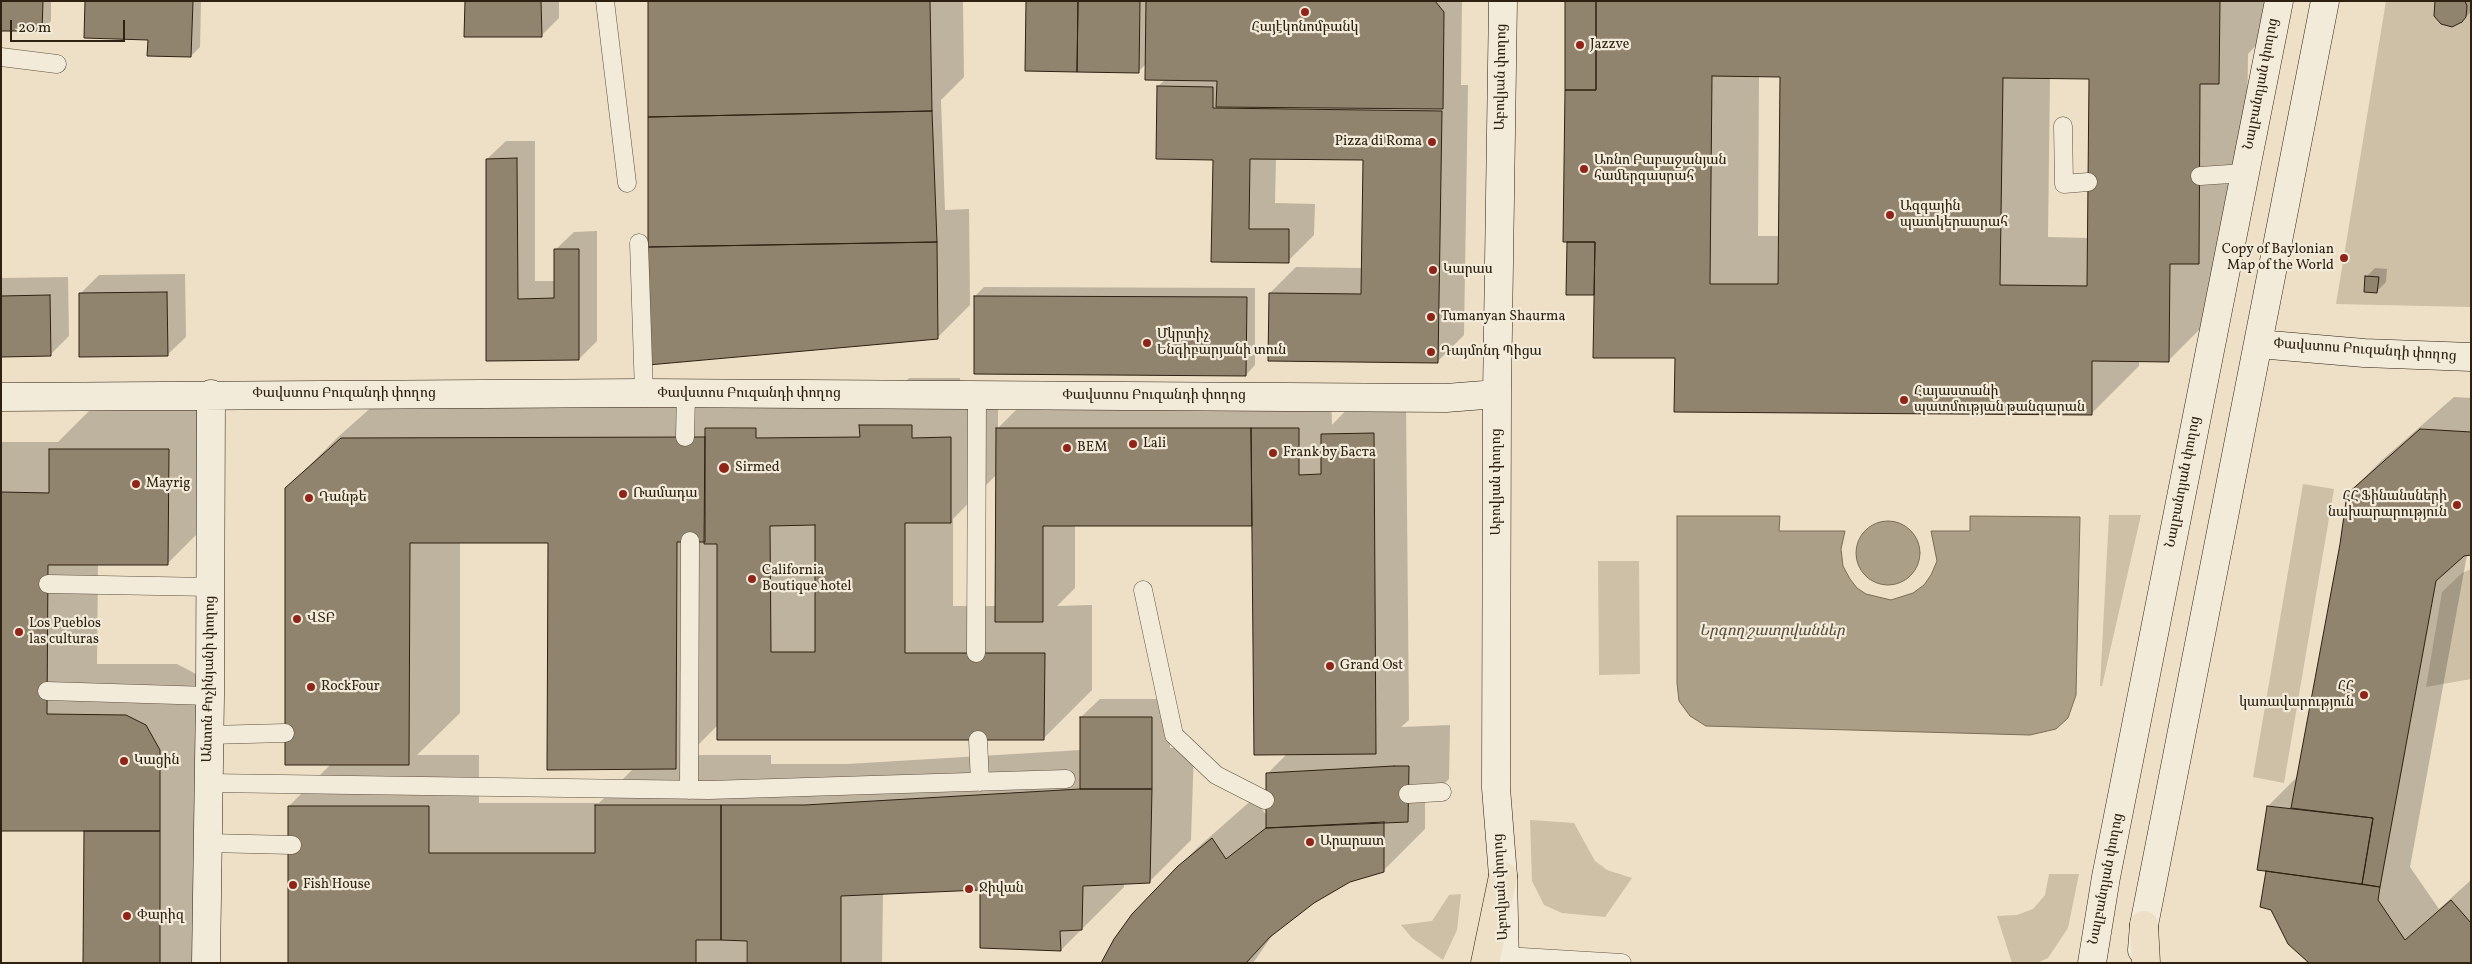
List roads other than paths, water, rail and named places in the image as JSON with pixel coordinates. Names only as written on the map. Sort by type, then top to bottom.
[{"type":"main road","name":"Աբովյան փողոց","points":[[1498,961],[1503,876],[1496,788],[1497,394],[1503,1]]},
{"type":"main road","name":"Նալբանդյան փողոց","points":[[2092,963],[2106,878],[2279,1]]},
{"type":"main road","points":[[2140,963],[2144,924],[2325,1]]},
{"type":"main road","name":"Փավստոս Բուզանդի փողոց","points":[[2258,344],[2364,353],[2471,357]]},
{"type":"main road","name":"Փավստոս Բուզանդի փողոց","points":[[1,397],[211,394],[644,393],[1446,398],[1497,394]]},
{"type":"main road","name":"Անտոն Քոչինյանի փողոց","points":[[206,963],[210,735],[211,394]]},
{"type":"main road","points":[[2144,924],[2146,963]]},
{"type":"lane","points":[[605,1],[627,183]]},
{"type":"lane","points":[[1,57],[57,64]]},
{"type":"lane","points":[[2063,126],[2064,184],[2088,182]]},
{"type":"lane","points":[[2200,176],[2245,173]]},
{"type":"lane","points":[[639,243],[644,393]]},
{"type":"lane","points":[[685,437],[686,394]]},
{"type":"lane","points":[[976,654],[977,396]]},
{"type":"lane","points":[[689,790],[690,541]]},
{"type":"lane","points":[[48,584],[211,586]]},
{"type":"lane","points":[[1143,590],[1174,735],[1216,776],[1265,800]]},
{"type":"lane","points":[[47,691],[210,696]]},
{"type":"lane","points":[[210,735],[285,733]]},
{"type":"lane","points":[[978,740],[980,782]]},
{"type":"lane","points":[[209,783],[689,790],[1066,779]]},
{"type":"lane","points":[[1408,794],[1442,792]]},
{"type":"lane","points":[[208,843],[292,845]]},
{"type":"lane","points":[[1498,961],[1622,963]]},
{"type":"water","name":"Երգող շատրվաններ","points":[[1677,516],[1780,516],[1779,531],[1845,531],[1841,549],[1843,566],[1850,579],[1857,588],[1866,594],[1891,600],[1913,593],[1924,585],[1931,575],[1937,561],[1931,531],[1970,531],[1970,516],[2080,517],[2076,695],[2068,718],[2056,729],[2030,735],[1706,726],[1690,716],[1679,701],[1677,683]]},
{"type":"water","points":[[1888,521],[1900,524],[1911,530],[1917,541],[1920,553],[1917,565],[1911,576],[1900,582],[1888,585],[1876,582],[1865,576],[1859,565],[1856,553],[1859,541],[1865,530],[1876,524]]},
{"type":"place","name":"Հայէկոնոմբանկ","points":[[1305,12]]},
{"type":"place","name":"Jazzve","points":[[1580,45]]},
{"type":"place","name":"Pizza di Roma","points":[[1432,142]]},
{"type":"place","name":"Առնո Բաբաջանյան համերգասրահ","points":[[1584,169]]},
{"type":"place","name":"Ազգային պատկերասրահ","points":[[1890,215]]},
{"type":"place","name":"Copy of Baylonian Map of the World","points":[[2344,258]]},
{"type":"place","name":"Կարաս","points":[[1433,270]]},
{"type":"place","name":"Tumanyan Shaurma","points":[[1431,317]]},
{"type":"place","name":"Մկրտիչ Ենգիբարյանի տուն","points":[[1147,343]]},
{"type":"place","name":"Դայմոնդ Պիցա","points":[[1431,352]]},
{"type":"place","name":"Հայաստանի պատմության թանգարան","points":[[1904,400]]},
{"type":"place","name":"Lali","points":[[1133,444]]},
{"type":"place","name":"BEM","points":[[1067,448]]},
{"type":"place","name":"Frank by Баста","points":[[1273,453]]},
{"type":"place","name":"Sirmed","points":[[724,468]]},
{"type":"place","name":"Mayrig","points":[[136,484]]},
{"type":"place","name":"Ռամադա","points":[[623,494]]},
{"type":"place","name":"Դանթե","points":[[309,498]]},
{"type":"place","name":"ՀՀ Ֆինանսների նախարարություն","points":[[2457,505]]},
{"type":"place","name":"California Boutique hotel","points":[[752,579]]},
{"type":"place","name":"ՎՏԲ","points":[[297,619]]},
{"type":"place","name":"Los Pueblos las culturas","points":[[19,632]]},
{"type":"place","name":"Grand Ost","points":[[1330,666]]},
{"type":"place","name":"RockFour","points":[[311,687]]},
{"type":"place","name":"ՀՀ կառավարություն","points":[[2364,695]]},
{"type":"place","name":"Կացին","points":[[124,761]]},
{"type":"place","name":"Արարատ","points":[[1310,842]]},
{"type":"place","name":"Fish House","points":[[293,885]]},
{"type":"place","name":"Ջիվան","points":[[969,889]]},
{"type":"place","name":"Փարիզ","points":[[127,916]]}]
